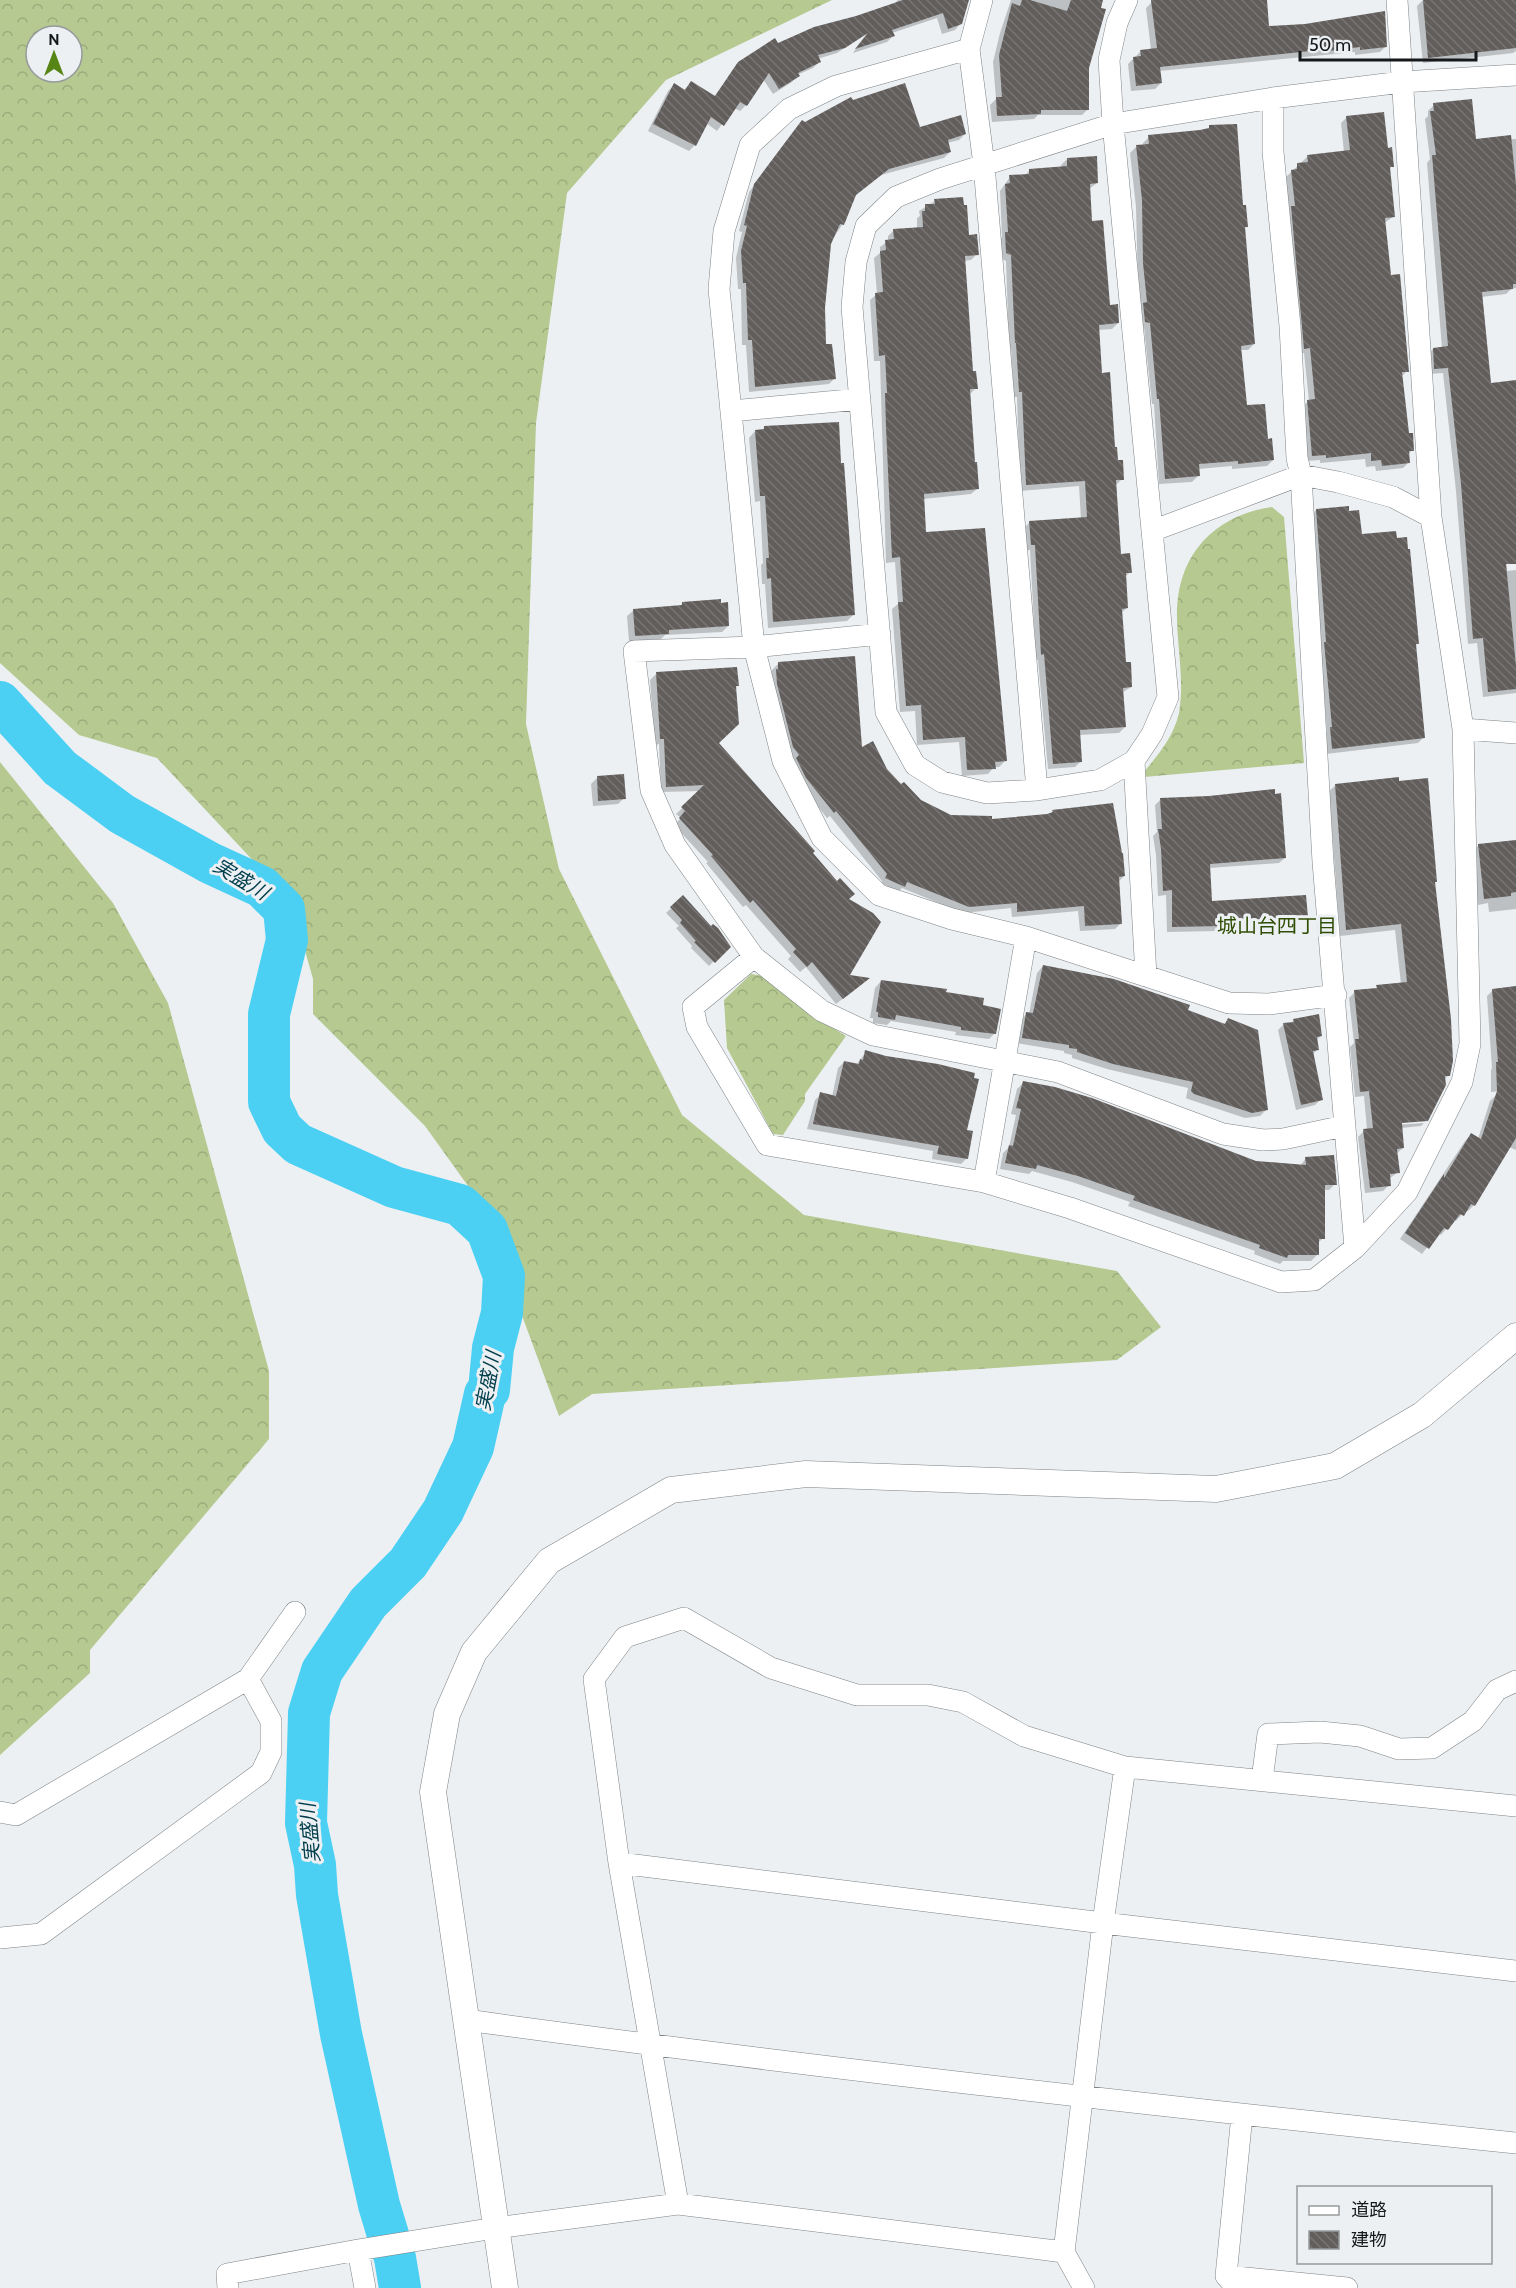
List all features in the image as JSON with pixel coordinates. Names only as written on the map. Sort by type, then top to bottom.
[{"type":"street","points":[[982,0],[969,49],[984,165],[1037,790]]},
{"type":"street","points":[[1127,0],[1117,23],[1109,60],[1113,124],[1168,697],[1152,734],[1134,761],[1100,780],[1037,790],[987,793],[942,782],[915,765],[886,712],[852,307],[856,262],[866,226],[896,197],[940,179],[1113,124],[1273,98],[1402,82],[1516,75]]},
{"type":"street","points":[[754,957],[693,1007],[697,1027],[767,1145],[984,1182],[1070,1208],[1281,1282],[1314,1280],[1355,1248],[1407,1192],[1462,1082],[1470,1044],[1463,729],[1431,517],[1397,0]]},
{"type":"street","points":[[969,49],[836,86],[789,109],[750,146],[724,231],[719,289],[754,647],[783,761],[822,838],[879,895],[952,919],[1026,937],[1229,1003],[1269,1004],[1336,994]]},
{"type":"street","points":[[1273,98],[1273,152],[1290,326],[1297,458],[1301,475],[1323,862],[1336,994],[1344,1126],[1355,1248]]},
{"type":"street","points":[[731,411],[860,399]]},
{"type":"street","points":[[1152,531],[1301,475],[1393,497],[1431,517]]},
{"type":"street","points":[[880,634],[754,647],[633,651],[651,790],[675,845],[754,957],[822,1011],[873,1035],[1058,1072],[1223,1134],[1263,1140],[1283,1139],[1344,1126]]},
{"type":"street","points":[[1463,729],[1516,733]]},
{"type":"street","points":[[1134,761],[1146,976]]},
{"type":"street","points":[[984,1182],[1026,937]]},
{"type":"street","points":[[505,2288],[433,1792],[447,1714],[474,1652],[549,1561],[671,1490],[750,1480],[806,1474],[1216,1489],[1335,1466],[1422,1415],[1516,1336]]},
{"type":"street","points":[[0,1812],[16,1815],[248,1679],[295,1612]]},
{"type":"street","points":[[678,2204],[619,1863],[594,1679],[625,1637],[684,1618],[771,1668],[857,1695],[928,1695],[963,1702],[1024,1736],[1125,1767],[1516,1806]]},
{"type":"street","points":[[0,1938],[41,1934],[261,1773],[271,1752],[271,1721],[248,1679]]},
{"type":"street","points":[[1262,1780],[1268,1734],[1320,1732],[1360,1736],[1399,1749],[1432,1748],[1473,1721],[1497,1690],[1516,1682]]},
{"type":"street","points":[[1084,2288],[1064,2252],[1103,1923],[1125,1767]]},
{"type":"street","points":[[619,1863],[1516,1971]]},
{"type":"street","points":[[466,2020],[650,2046],[1242,2115],[1516,2144]]},
{"type":"street","points":[[1242,2115],[1232,2282],[1347,2288]]},
{"type":"street","points":[[228,2288],[227,2274],[495,2228],[678,2204],[1064,2252]]},
{"type":"street","points":[[358,2250],[365,2288]]},
{"type":"green space","points":[[0,0],[832,0],[666,80],[567,193],[536,423],[526,724],[559,869],[682,1115],[804,1215],[1117,1271],[1161,1327],[1117,1360],[592,1394],[559,1416],[481,1204],[425,1126],[313,1014],[313,979],[291,901],[157,758],[79,735],[0,663]]},
{"type":"green space","points":[[1272,507],[1284,517],[1304,763],[1144,777],[1144,772],[1169,737],[1179,713],[1181,674],[1177,608],[1185,569],[1205,539],[1219,527],[1252,511]]},
{"type":"green space","points":[[0,762],[113,903],[168,1003],[269,1371],[269,1439],[90,1650],[90,1673],[0,1755]]},
{"type":"green space","points":[[751,974],[771,977],[805,1011],[846,1036],[805,1094],[805,1101],[783,1135],[773,1134],[727,1048],[724,1000]]},
{"type":"building","points":[[903,0],[969,0],[962,24],[948,29],[943,13],[892,30],[895,36],[855,49],[868,33],[845,48],[818,55],[821,62],[798,73],[800,76],[779,89],[769,73],[747,106],[740,102],[724,126],[711,117],[696,146],[653,124],[674,83],[685,90],[691,81],[715,96],[738,62],[775,38],[778,43],[814,27]]},
{"type":"building","points":[[1022,0],[1030,0],[1067,11],[1071,0],[1103,0],[1101,8],[1106,9],[1089,68],[1089,110],[1041,110],[1041,114],[997,116],[996,97],[1002,97],[999,55],[1012,3],[1020,6]]},
{"type":"building","points":[[1151,0],[1267,0],[1269,26],[1305,24],[1385,11],[1387,47],[1360,50],[1360,47],[1320,52],[1320,50],[1160,67],[1162,83],[1136,86],[1133,57],[1141,56],[1140,50],[1157,48]]},
{"type":"building","points":[[1423,0],[1516,0],[1516,48],[1428,58]]},
{"type":"building","points":[[905,83],[920,127],[961,115],[966,134],[948,140],[951,152],[889,169],[856,195],[844,225],[840,224],[831,244],[825,308],[826,344],[832,344],[836,379],[755,387],[752,340],[748,340],[746,283],[743,283],[741,251],[747,226],[744,225],[754,184],[802,120],[805,122],[851,97],[853,100]]},
{"type":"building","points":[[1472,99],[1476,139],[1511,135],[1516,185],[1516,284],[1513,284],[1513,289],[1482,292],[1491,383],[1516,380],[1516,564],[1506,564],[1516,666],[1516,689],[1488,692],[1483,638],[1473,639],[1461,484],[1448,368],[1434,369],[1433,348],[1448,346],[1432,155],[1436,155],[1430,111],[1434,111],[1433,103]]},
{"type":"building","points":[[1384,112],[1388,148],[1392,147],[1394,167],[1390,167],[1395,217],[1385,218],[1391,275],[1400,274],[1409,372],[1402,372],[1409,433],[1413,433],[1414,451],[1409,451],[1410,463],[1382,466],[1381,460],[1371,461],[1371,453],[1326,458],[1326,455],[1312,456],[1307,400],[1315,399],[1310,348],[1304,349],[1291,206],[1295,206],[1291,170],[1297,169],[1297,163],[1308,162],[1307,155],[1350,150],[1346,116]]},
{"type":"building","points":[[1237,124],[1243,205],[1246,205],[1248,227],[1245,227],[1255,344],[1241,346],[1247,405],[1265,404],[1268,439],[1272,438],[1274,460],[1238,464],[1238,461],[1199,464],[1200,476],[1165,479],[1150,323],[1145,322],[1143,303],[1147,302],[1143,263],[1142,200],[1136,145],[1149,144],[1148,135],[1200,130],[1209,128],[1209,125]]},
{"type":"building","points":[[1097,156],[1098,183],[1090,184],[1092,221],[1103,220],[1110,305],[1118,304],[1119,323],[1099,325],[1102,373],[1110,372],[1115,447],[1117,447],[1118,460],[1123,460],[1124,480],[1116,480],[1121,554],[1130,553],[1132,573],[1126,573],[1128,608],[1122,609],[1126,662],[1131,662],[1132,687],[1123,688],[1126,727],[1080,730],[1082,762],[1053,764],[1044,654],[1041,655],[1035,545],[1031,545],[1029,521],[1087,517],[1085,481],[1026,485],[1022,392],[1019,392],[1015,343],[1011,255],[1006,253],[1005,232],[1008,232],[1005,184],[1010,183],[1009,175],[1029,174],[1029,169],[1067,166],[1067,158]]},
{"type":"building","points":[[963,197],[964,205],[967,205],[969,235],[977,234],[979,255],[965,256],[973,371],[976,371],[978,389],[970,389],[979,489],[924,494],[926,532],[985,528],[1007,761],[995,762],[996,769],[967,770],[965,737],[923,740],[921,705],[906,706],[898,602],[903,602],[900,557],[892,558],[885,355],[879,356],[875,293],[883,292],[880,251],[886,250],[885,240],[894,239],[893,229],[923,227],[922,211],[925,211],[925,204],[935,204],[934,199]]},
{"type":"building","points":[[839,422],[855,615],[773,622],[771,578],[767,579],[766,558],[769,558],[765,496],[760,496],[755,430],[764,429],[764,426]]},
{"type":"building","points":[[1349,506],[1349,511],[1359,510],[1362,534],[1396,531],[1397,538],[1407,537],[1419,644],[1416,644],[1425,738],[1332,749],[1316,509]]},
{"type":"building","points":[[721,599],[721,603],[728,602],[729,626],[669,630],[669,634],[635,636],[633,609]]},
{"type":"building","points":[[855,656],[862,747],[873,741],[887,769],[901,784],[904,782],[921,800],[951,815],[992,816],[992,819],[1047,814],[1053,812],[1052,810],[1113,803],[1125,876],[1119,877],[1122,924],[1085,926],[1084,906],[1017,912],[1017,903],[969,907],[907,882],[905,887],[885,878],[887,874],[806,778],[796,758],[799,755],[793,747],[777,684],[778,662]]},
{"type":"building","points":[[737,667],[739,724],[719,743],[815,851],[813,853],[837,881],[840,878],[855,894],[849,899],[873,913],[881,922],[850,975],[870,978],[843,999],[812,962],[807,967],[793,952],[796,949],[753,900],[750,903],[711,856],[713,855],[679,818],[685,811],[681,807],[704,785],[666,787],[664,739],[660,739],[656,672]]},
{"type":"building","points":[[624,774],[626,799],[598,801],[597,776]]},
{"type":"building","points":[[1399,777],[1399,781],[1428,778],[1437,882],[1435,882],[1451,1019],[1453,1061],[1450,1076],[1445,1076],[1446,1085],[1428,1121],[1402,1123],[1404,1148],[1397,1149],[1400,1173],[1390,1174],[1391,1186],[1370,1188],[1363,1129],[1373,1128],[1369,1091],[1360,1092],[1355,1039],[1359,1039],[1354,990],[1407,982],[1401,924],[1346,930],[1335,784]]},
{"type":"building","points":[[1275,789],[1275,794],[1281,793],[1286,858],[1210,864],[1212,901],[1306,895],[1308,917],[1273,919],[1273,925],[1172,927],[1172,890],[1163,891],[1158,829],[1162,829],[1160,798],[1209,796]]},
{"type":"building","points":[[1516,840],[1516,892],[1511,893],[1511,896],[1484,899],[1478,844]]},
{"type":"building","points":[[683,895],[711,926],[713,924],[718,928],[731,947],[715,963],[694,942],[696,941],[680,923],[682,920],[670,907]]},
{"type":"building","points":[[1043,965],[1114,979],[1190,1005],[1188,1010],[1225,1024],[1228,1018],[1258,1030],[1268,1110],[1252,1113],[1194,1094],[1191,1091],[1193,1082],[1113,1064],[1077,1052],[1077,1049],[1069,1048],[1069,1045],[1022,1038],[1026,1012],[1033,1013]]},
{"type":"building","points":[[881,980],[947,989],[946,992],[984,998],[983,1005],[1001,1009],[996,1034],[961,1030],[961,1027],[896,1015],[895,1020],[878,1017],[878,1012],[876,1012]]},
{"type":"building","points":[[1516,986],[1516,1138],[1475,1206],[1471,1204],[1464,1216],[1460,1214],[1448,1230],[1444,1228],[1429,1249],[1405,1233],[1444,1174],[1444,1178],[1471,1133],[1481,1139],[1497,1091],[1496,1062],[1498,1062],[1492,989]]},
{"type":"building","points":[[1319,1014],[1322,1036],[1317,1037],[1319,1050],[1313,1051],[1323,1100],[1301,1105],[1283,1023]]},
{"type":"building","points":[[865,1050],[975,1073],[974,1078],[979,1079],[967,1130],[973,1131],[968,1159],[937,1154],[939,1146],[813,1124],[820,1092],[836,1096],[844,1061],[859,1064],[860,1059],[863,1060]]},
{"type":"building","points":[[1023,1081],[1055,1087],[1092,1098],[1256,1161],[1306,1165],[1305,1157],[1334,1155],[1337,1185],[1325,1185],[1325,1239],[1319,1239],[1319,1255],[1288,1255],[1287,1258],[1259,1248],[1260,1245],[1133,1200],[1135,1196],[1078,1176],[1037,1165],[1036,1169],[1005,1163],[1009,1145],[1013,1146],[1021,1109],[1016,1108]]},
{"type":"waterway","name":"実盛川","points":[[0,702],[60,768],[122,814],[210,863],[262,887],[284,909],[287,940],[269,1014],[269,1102],[282,1129],[298,1144],[394,1187],[460,1205],[487,1230],[504,1276],[502,1313],[493,1348],[489,1390],[485,1394],[473,1447],[443,1511],[408,1563],[368,1603],[322,1671],[309,1713],[306,1823],[315,1865],[317,1895],[341,2034],[379,2205],[395,2258],[400,2288]]},
{"type":"district","name":"城山台四丁目","points":[[1277,926]]}]
